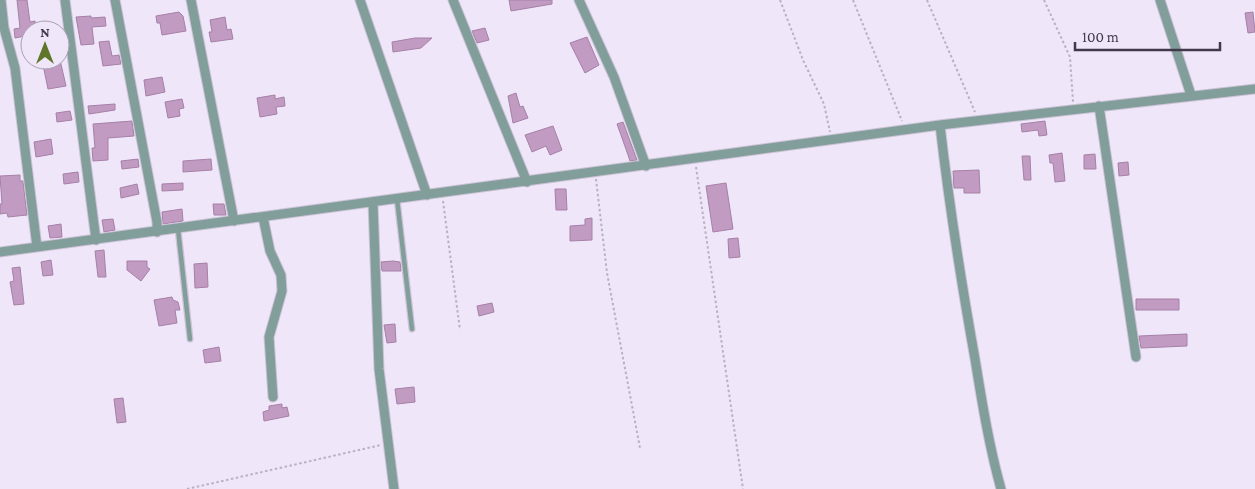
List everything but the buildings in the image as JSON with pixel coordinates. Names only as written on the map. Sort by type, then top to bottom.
[{"type":"street","points":[[1,0],[2,28],[15,68],[37,247]]},
{"type":"street","points":[[66,0],[96,240]]},
{"type":"street","points":[[115,0],[157,222],[157,232]]},
{"type":"street","points":[[192,0],[234,220]]},
{"type":"street","points":[[360,0],[427,195]]},
{"type":"street","points":[[453,0],[527,182]]},
{"type":"street","points":[[579,0],[614,77],[646,166]]},
{"type":"street","points":[[1160,0],[1191,95]]},
{"type":"street","points":[[0,252],[830,142],[940,125],[1255,89]]},
{"type":"street","points":[[1099,106],[1136,356]]},
{"type":"street","points":[[940,125],[949,206],[966,310],[992,457],[1002,489]]},
{"type":"street","points":[[373,203],[379,369],[394,489]]},
{"type":"street","points":[[264,217],[270,251],[281,275],[282,291],[269,337],[273,397]]},
{"type":"lane","points":[[397,199],[412,330]]},
{"type":"lane","points":[[178,229],[190,339]]},
{"type":"path","points":[[780,0],[802,60],[824,104],[830,142]]},
{"type":"path","points":[[853,0],[906,130]]},
{"type":"path","points":[[927,0],[979,121]]},
{"type":"path","points":[[1044,0],[1070,56],[1073,109]]},
{"type":"path","points":[[694,160],[743,489]]},
{"type":"path","points":[[596,173],[607,273],[640,448]]},
{"type":"path","points":[[442,194],[460,330]]},
{"type":"path","points":[[187,489],[388,443]]}]
